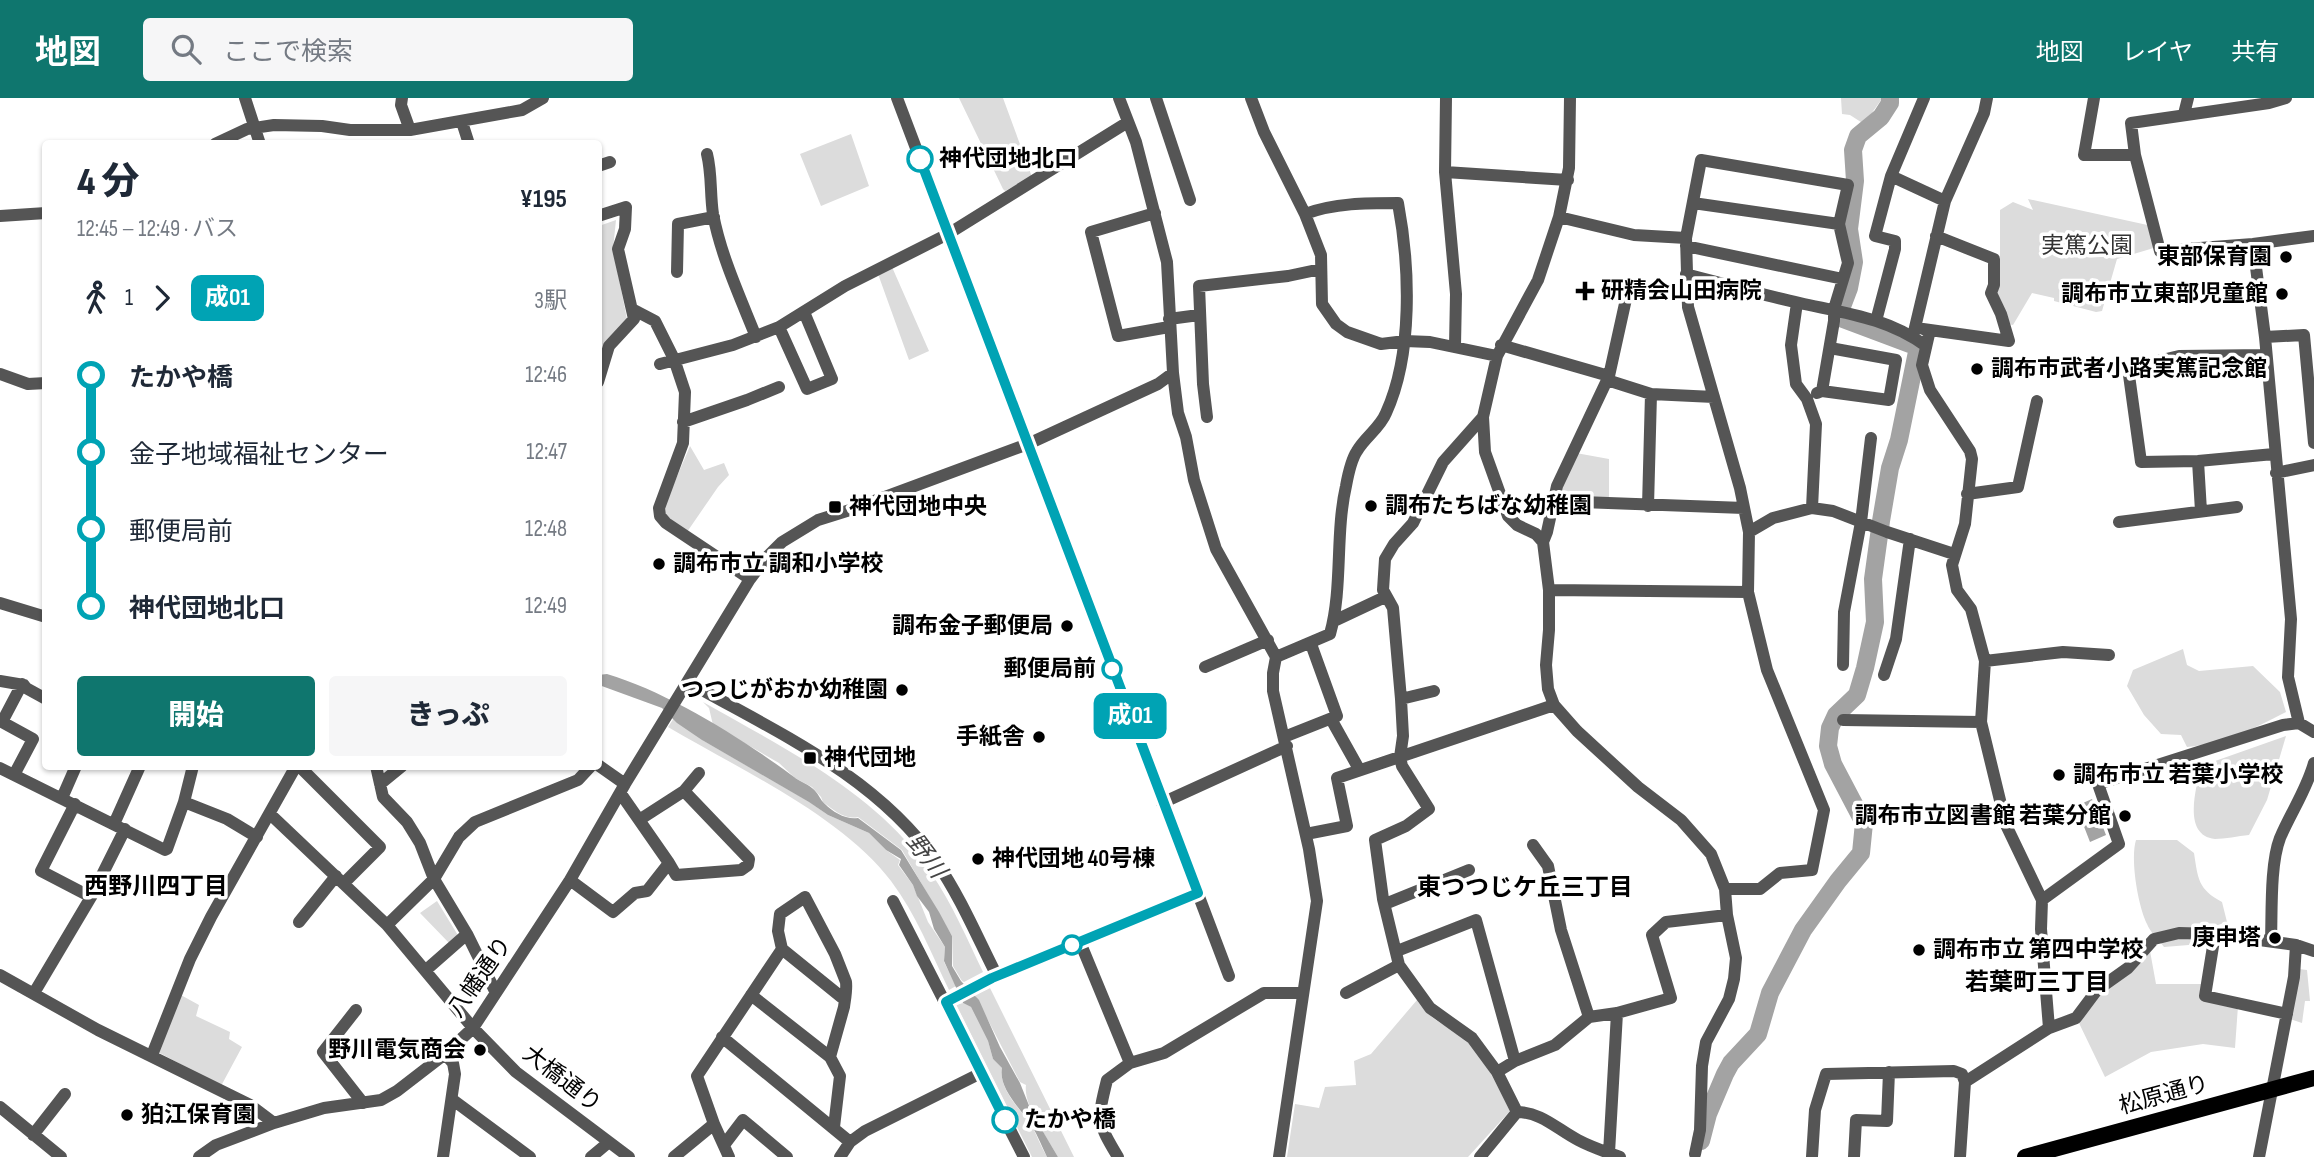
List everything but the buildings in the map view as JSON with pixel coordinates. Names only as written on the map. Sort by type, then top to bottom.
[{"type":"main road","name":"松原通り","points":[[2025,1157],[2314,1078]]},
{"type":"street","points":[[245,98],[259,140]]},
{"type":"street","points":[[402,98],[401,105],[410,130]]},
{"type":"street","points":[[224,140],[254,127],[322,126],[382,137],[522,110],[543,98]]},
{"type":"street","points":[[897,98],[1229,976]]},
{"type":"street","points":[[1119,98],[1155,212],[1167,262],[1169,323],[1178,413],[1205,521],[1234,586],[1268,639],[1276,657],[1273,691],[1306,834],[1317,901],[1279,1157]]},
{"type":"street","points":[[1156,98],[1190,200]]},
{"type":"street","points":[[1251,98],[1321,255],[1322,304],[1336,324],[1347,332],[1381,344],[1430,342],[1499,350],[1608,378],[1651,394],[1714,397]]},
{"type":"street","points":[[1446,98],[1445,172],[1455,294],[1455,346]]},
{"type":"street","points":[[1570,98],[1567,180],[1559,216],[1538,280],[1499,350],[1483,417],[1485,452],[1508,516],[1517,525],[1536,534],[1542,542],[1549,590],[1546,665],[1548,689],[1554,705],[1577,731],[1638,787],[1681,820],[1711,854],[1725,889],[1727,915],[1736,958],[1734,979],[1729,999],[1706,1042],[1702,1066],[1700,1130],[1695,1156]]},
{"type":"street","points":[[1876,321],[1895,241],[1875,236],[1891,176],[1924,98]]},
{"type":"street","points":[[1915,332],[1945,201],[1984,113],[1987,98]]},
{"type":"street","points":[[2094,98],[2084,155],[2136,155]]},
{"type":"street","points":[[2184,114],[2188,98]]},
{"type":"street","points":[[2286,98],[2269,103],[2131,123],[2136,155],[2160,251],[2314,236]]},
{"type":"street","points":[[462,122],[468,140]]},
{"type":"street","points":[[660,364],[733,345],[779,327],[845,286],[948,234],[1128,122]]},
{"type":"street","points":[[707,154],[714,217],[721,247],[756,337]]},
{"type":"street","points":[[1725,889],[1760,889],[1780,873],[1812,870],[1824,810],[1767,670],[1748,592],[1749,532],[1745,508],[1688,307],[1686,242],[1701,160],[1848,185],[1839,224],[1848,263],[1822,390]]},
{"type":"street","points":[[1445,172],[1567,180]]},
{"type":"street","points":[[1891,176],[1945,201]]},
{"type":"street","points":[[1693,203],[1839,224]]},
{"type":"street","points":[[1276,657],[1330,634],[1334,621],[1339,527],[1346,485],[1355,453],[1383,420],[1393,398],[1405,341],[1405,240],[1398,204],[1349,205],[1318,209],[1305,214]]},
{"type":"street","points":[[602,215],[626,207],[625,229],[618,248],[634,319],[609,346],[602,370]]},
{"type":"street","points":[[1,212],[42,213]]},
{"type":"street","points":[[1155,212],[1091,232],[1118,336],[1199,315]]},
{"type":"street","points":[[1559,216],[1634,235],[1686,242],[1843,279]]},
{"type":"street","points":[[677,272],[678,224],[714,217]]},
{"type":"street","points":[[1686,274],[1797,303],[1838,310],[1915,332],[1930,330],[2009,341],[1992,293],[1994,258],[1936,236]]},
{"type":"street","points":[[2253,244],[2291,619],[2288,677],[2299,723]]},
{"type":"street","points":[[1207,417],[1199,286],[1321,269]]},
{"type":"street","points":[[1542,542],[1547,532],[1557,486],[1608,378],[1626,299]]},
{"type":"street","points":[[1797,303],[1791,345],[1796,384],[1807,399],[1816,424],[1812,508]]},
{"type":"street","points":[[632,309],[655,321],[674,359],[685,392],[683,443],[659,508],[660,516],[666,523],[750,579]]},
{"type":"street","points":[[779,327],[807,389],[832,379],[804,312]]},
{"type":"street","points":[[1930,330],[1922,365],[1930,390],[1970,451],[1972,459],[1965,524],[1952,565],[1957,590],[1971,609],[1985,661],[1981,722],[2006,825],[2042,900],[2041,929],[2049,1028]]},
{"type":"street","points":[[1915,332],[1926,346]]},
{"type":"street","points":[[2264,337],[2304,335],[2314,443]]},
{"type":"street","points":[[1807,399],[1822,390],[1889,400],[1896,360],[1830,348]]},
{"type":"street","points":[[2266,355],[2179,356],[2128,368],[2141,462],[2198,461],[2274,454]]},
{"type":"street","name":"八幡通り","points":[[203,1156],[216,1144],[274,1122],[324,1108],[375,1102],[387,1097],[445,1054],[473,1028],[570,880],[750,579],[782,542],[818,520],[1028,444],[1158,384],[1173,373]]},
{"type":"street","points":[[0,374],[28,384],[42,383]]},
{"type":"street","points":[[682,422],[779,387]]},
{"type":"street","points":[[1648,506],[1651,394]]},
{"type":"street","points":[[1968,494],[2018,487],[2037,401]]},
{"type":"street","points":[[1483,417],[1443,462],[1413,523],[1388,552],[1383,572],[1385,597],[1392,608],[1402,699],[1400,757],[1402,766],[1429,809],[1406,826],[1375,840],[1385,904],[1399,965],[1430,1008],[1472,1038],[1497,1072],[1517,1112]]},
{"type":"street","points":[[1843,665],[1844,612],[1866,524],[1871,438]]},
{"type":"street","points":[[2198,461],[2201,511]]},
{"type":"street","points":[[2276,473],[2314,466]]},
{"type":"street","points":[[1553,501],[1745,508]]},
{"type":"street","points":[[2119,522],[2237,507]]},
{"type":"street","points":[[1749,532],[1773,518],[1812,508],[1833,511],[1954,554]]},
{"type":"street","points":[[1884,675],[1896,639],[1910,540]]},
{"type":"street","points":[[1549,590],[1748,592]]},
{"type":"street","points":[[1334,621],[1385,597]]},
{"type":"street","points":[[0,603],[42,616]]},
{"type":"street","points":[[1205,667],[1268,639]]},
{"type":"street","points":[[1162,803],[1338,716],[1311,644]]},
{"type":"street","points":[[1985,661],[2063,652],[2109,655]]},
{"type":"street","points":[[0,681],[22,684],[42,696]]},
{"type":"street","points":[[14,775],[33,739],[1,721],[22,684]]},
{"type":"street","points":[[685,686],[825,760],[857,781],[900,818],[944,874],[995,977]]},
{"type":"street","points":[[1402,699],[1434,691]]},
{"type":"street","points":[[1306,834],[1347,827],[1337,778],[1554,705]]},
{"type":"street","points":[[1331,719],[1360,769]]},
{"type":"street","points":[[1843,720],[1981,722]]},
{"type":"street","points":[[2042,900],[2119,844],[2098,784],[2283,725],[2299,723],[2314,732]]},
{"type":"street","points":[[2271,941],[2274,868],[2278,846],[2307,787],[2314,763]]},
{"type":"street","points":[[0,768],[167,849],[192,770]]},
{"type":"street","points":[[602,769],[623,789],[639,820],[676,875],[741,870],[748,865],[749,859],[684,791]]},
{"type":"street","points":[[62,797],[74,770]]},
{"type":"street","points":[[34,993],[91,897],[139,770]]},
{"type":"street","points":[[152,1055],[195,950],[295,770]]},
{"type":"street","points":[[299,922],[340,879],[380,846],[301,770]]},
{"type":"street","points":[[377,770],[383,797],[407,822],[420,843],[434,879],[467,934],[496,993]]},
{"type":"street","points":[[380,784],[397,770]]},
{"type":"street","points":[[387,925],[434,879],[459,837],[475,822],[578,780],[588,770]]},
{"type":"street","points":[[639,820],[684,791],[699,773]]},
{"type":"street","points":[[184,802],[223,817],[257,837]]},
{"type":"street","points":[[75,804],[41,871],[91,897]]},
{"type":"street","name":"大橋通り","points":[[270,814],[387,925],[473,1028],[516,1072],[626,1156]]},
{"type":"street","points":[[1533,845],[1548,866],[1561,930],[1589,1017]]},
{"type":"street","points":[[570,880],[613,912],[635,893],[647,891],[669,863]]},
{"type":"street","points":[[748,865],[758,875]]},
{"type":"street","points":[[1385,904],[1453,872],[1469,870]]},
{"type":"street","points":[[946,1002],[995,977],[1198,893]]},
{"type":"street","points":[[830,1057],[845,1000],[845,975],[805,897],[780,914],[778,932],[782,949],[845,1000]]},
{"type":"street","points":[[893,901],[1024,1157]]},
{"type":"street","points":[[1497,1072],[1555,1045],[1589,1017],[1617,1013],[1671,998],[1652,935],[1666,922],[1727,915]]},
{"type":"street","points":[[1397,951],[1476,920],[1516,1061]]},
{"type":"street","points":[[1965,1083],[2049,1028],[2076,1018],[2097,990],[2128,968],[2154,939],[2179,933],[2215,934],[2295,945],[2314,951]]},
{"type":"street","points":[[425,970],[467,934]]},
{"type":"street","points":[[2215,934],[2205,996],[2287,1014]]},
{"type":"street","points":[[1080,942],[1130,1063]]},
{"type":"street","points":[[2259,1157],[2294,977],[2295,945]]},
{"type":"street","points":[[727,1151],[697,1076],[782,949]]},
{"type":"street","points":[[1346,993],[1399,965]]},
{"type":"street","points":[[1,977],[97,1030],[250,1105],[274,1122]]},
{"type":"street","points":[[1118,1157],[1101,1127],[1099,1118],[1107,1080],[1130,1063],[1164,1053],[1264,993],[1303,993]]},
{"type":"street","points":[[751,995],[830,1057],[840,1076],[834,1127]]},
{"type":"street","points":[[356,1010],[323,1052],[363,1103]]},
{"type":"street","points":[[1517,1112],[1528,1112],[1558,1126],[1577,1140],[1615,1155],[1617,1013]]},
{"type":"street","points":[[722,1037],[850,1142]]},
{"type":"street","points":[[443,1157],[455,1074],[453,1063],[445,1054]]},
{"type":"street","points":[[1812,1157],[1815,1110],[1826,1074],[1954,1070],[1962,1073],[1965,1083],[1960,1157]]},
{"type":"street","points":[[1854,1157],[1856,1120],[1887,1121],[1889,1072]]},
{"type":"street","points":[[840,1157],[850,1142],[865,1131],[981,1073]]},
{"type":"street","points":[[33,1135],[65,1094]]},
{"type":"street","points":[[453,1100],[530,1157]]},
{"type":"street","points":[[0,1107],[61,1157]]},
{"type":"street","points":[[1480,1157],[1517,1112]]},
{"type":"street","points":[[727,1151],[743,1120],[788,1157]]},
{"type":"street","points":[[674,1157],[714,1124]]},
{"type":"street","points":[[591,1157],[609,1142]]},
{"type":"green space","points":[[959,98],[1003,98],[1032,177],[1005,191],[1003,189]]},
{"type":"green space","points":[[1841,98],[1881,100],[1864,124],[1850,115],[1842,114]]},
{"type":"green space","points":[[851,134],[869,186],[821,206],[800,154]]},
{"type":"green space","name":"実篤公園","points":[[2028,199],[2152,226],[2157,247],[2117,259],[2102,311],[2096,312],[2032,293],[2013,325],[2008,324],[1994,293],[2000,261],[2000,210],[2013,202],[2033,210]]},
{"type":"green space","points":[[616,220],[613,249],[627,319],[602,349],[602,225]]},
{"type":"green space","points":[[892,267],[929,351],[909,360],[878,274]]},
{"type":"green space","points":[[690,446],[704,470],[724,463],[729,475],[687,532],[665,515],[664,507]]},
{"type":"green space","points":[[1576,453],[1609,459],[1609,499],[1557,495]]},
{"type":"green space","points":[[2183,649],[2187,665],[2199,671],[2253,666],[2280,692],[2286,712],[2238,735],[2201,745],[2187,747],[2181,735],[2161,734],[2144,715],[2127,686],[2133,670]]},
{"type":"green space","points":[[703,702],[797,755],[884,819],[909,844],[939,885],[983,972],[962,981],[953,966],[952,936],[902,850],[858,817],[844,816],[835,811],[823,802],[812,787],[795,778],[779,763],[713,725],[709,708]]},
{"type":"green space","points":[[674,718],[704,741],[828,815],[869,833],[900,860],[898,865],[913,885],[928,922],[945,947],[944,962],[956,986],[949,990],[908,907],[891,881],[870,857],[845,835],[788,795],[668,727]]},
{"type":"green space","points":[[2286,736],[2267,800],[2249,835],[2215,839],[2204,836],[2198,829],[2194,809],[2201,766]]},
{"type":"green space","points":[[2136,840],[2177,840],[2194,853],[2200,882],[2208,893],[2222,902],[2227,922],[2215,926],[2201,944],[2164,947],[2150,930],[2136,882]]},
{"type":"green space","points":[[437,901],[459,937],[450,944],[420,913]]},
{"type":"green space","points":[[2150,951],[2156,984],[2204,984],[2203,998],[2238,1006],[2235,1048],[2203,1044],[2151,1052],[2105,1077],[2078,1021],[2100,994],[2132,972]]},
{"type":"green space","points":[[2299,969],[2307,970],[2310,1001],[2305,1001],[2302,1023],[2290,1019]]},
{"type":"green space","points":[[990,988],[1074,1157],[1058,1157],[1032,1112],[1026,1085],[1020,1082],[975,995]]},
{"type":"green space","points":[[179,994],[199,1005],[196,1016],[230,1032],[229,1039],[242,1047],[221,1086],[158,1052]]},
{"type":"green space","points":[[1417,1000],[1428,1013],[1474,1048],[1510,1111],[1468,1157],[1287,1157],[1295,1104],[1319,1108],[1325,1087],[1356,1085],[1354,1061],[1371,1054]]},
{"type":"green space","points":[[963,1003],[971,1007],[988,1041],[993,1059],[1002,1068],[1003,1084],[1032,1126],[1047,1157],[1032,1157],[956,1005]]},
{"type":"shaded area","name":"野川","points":[[602,675],[655,692],[729,732],[810,786],[832,810],[844,817],[858,818],[901,850],[952,936],[952,966],[961,981],[979,1000],[1032,1113],[1058,1157],[1047,1157],[1032,1126],[1007,1091],[1002,1068],[993,1059],[988,1041],[971,1007],[963,1003],[944,961],[945,947],[934,929],[929,912],[899,865],[901,859],[886,850],[869,833],[828,815],[702,740],[677,723],[662,708],[602,686]]},
{"type":"shaded area","points":[[2092,799],[2106,835],[2090,842],[2076,806]]},
{"type":"waterway","points":[[1701,1141],[1708,1114],[1725,1074],[1731,1063],[1758,1034],[1770,993],[1803,930],[1861,853],[1864,823],[1833,764],[1828,746],[1830,728],[1836,715],[1857,695],[1865,668],[1875,622],[1873,579],[1881,521],[1890,468],[1899,440],[1918,347],[1838,317],[1849,288],[1854,262],[1849,229],[1855,181],[1853,150],[1858,136],[1881,117],[1890,103],[1890,98]]},
{"type":"bus line","name":"成01","points":[[920,159],[1198,893],[992,978],[946,1002],[1005,1120]]},
{"type":"place","name":"神代団地北口","points":[[920,159]]},
{"type":"place","name":"東部保育園","points":[[2286,257]]},
{"type":"place","name":"研精会山田病院","points":[[1585,291]]},
{"type":"place","name":"調布市立東部児童館","points":[[2282,294]]},
{"type":"place","name":"調布市武者小路実篤記念館","points":[[1977,369]]},
{"type":"place","name":"調布たちばな幼稚園","points":[[1371,506]]},
{"type":"place","name":"神代団地中央","points":[[835,507]]},
{"type":"place","name":"調布市立 調和小学校","points":[[659,564]]},
{"type":"place","name":"調布金子郵便局","points":[[1067,626]]},
{"type":"place","name":"郵便局前","points":[[1112,669]]},
{"type":"place","name":"つつじがおか幼稚園","points":[[902,690]]},
{"type":"place","name":"手紙舎","points":[[1039,737]]},
{"type":"place","name":"神代団地","points":[[810,758]]},
{"type":"place","name":"調布市立 若葉小学校","points":[[2059,775]]},
{"type":"place","name":"調布市立図書館 若葉分館","points":[[2125,816]]},
{"type":"place","name":"神代団地 40号棟","points":[[978,859]]},
{"type":"place","name":"庚申塔","points":[[2275,938]]},
{"type":"place","name":"調布市立 第四中学校","points":[[1919,950]]},
{"type":"place","name":"野川電気商会","points":[[480,1050]]},
{"type":"place","name":"狛江保育園","points":[[127,1115]]},
{"type":"place","name":"たかや橋","points":[[1005,1120]]},
{"type":"district","name":"西野川四丁目","points":[[156,886]]},
{"type":"district","name":"東つつじケ丘三丁目","points":[[1525,887]]},
{"type":"district","name":"若葉町三丁目","points":[[2037,982]]}]
